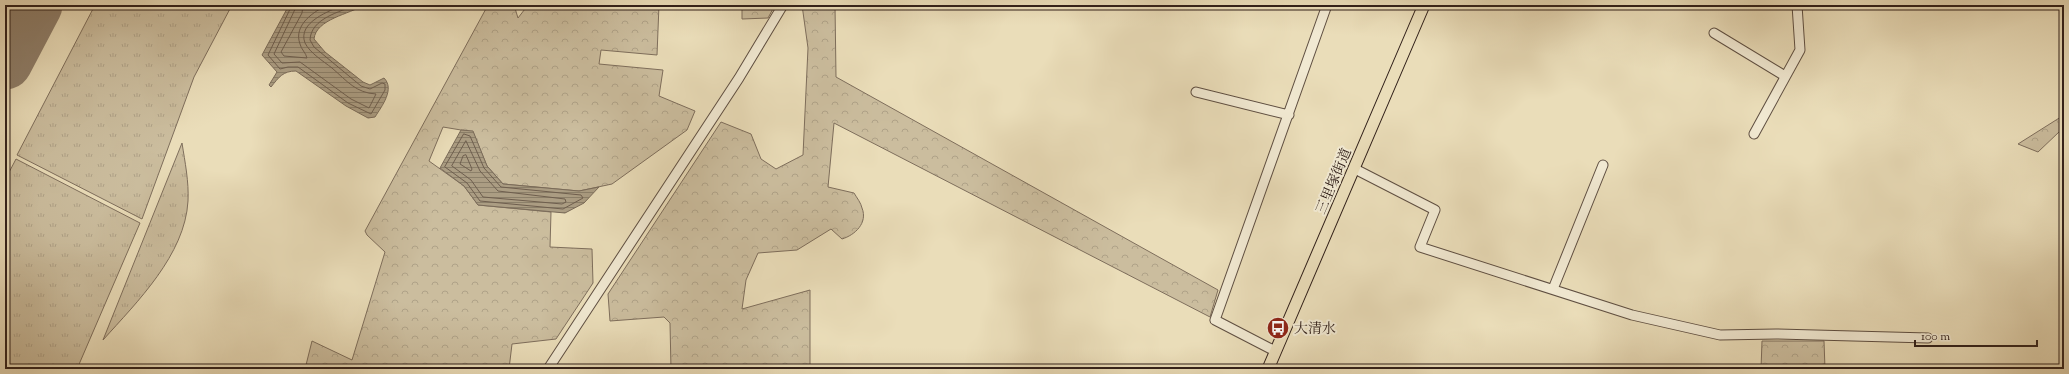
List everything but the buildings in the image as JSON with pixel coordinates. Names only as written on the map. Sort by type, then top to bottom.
[{"type":"main road","name":"三里塚街道","points":[[1268,369],[1424,5]]},
{"type":"street","points":[[548,369],[739,78],[783,5]]},
{"type":"street","points":[[1275,351],[1215,320],[1327,5]]},
{"type":"street","points":[[1754,134],[1800,50],[1797,5]]},
{"type":"street","points":[[1714,33],[1785,76]]},
{"type":"street","points":[[1196,92],[1289,115]]},
{"type":"street","points":[[1553,289],[1603,164]]},
{"type":"street","points":[[1354,169],[1435,210],[1420,247],[1632,315],[1720,335],[1776,334],[1928,338]]},
{"type":"green space","points":[[95,5],[232,5],[194,77],[142,219],[17,155]]},
{"type":"green space","points":[[488,5],[514,5],[518,18],[528,5],[659,5],[657,55],[601,50],[599,64],[663,70],[659,96],[695,111],[687,130],[612,184],[579,191],[503,184],[487,166],[473,132],[443,127],[429,161],[464,186],[478,205],[551,212],[550,247],[592,249],[593,283],[556,339],[512,344],[509,369],[305,369],[312,341],[352,360],[385,252],[367,235],[365,231]]},
{"type":"green space","points":[[742,5],[775,5],[768,18],[742,19]]},
{"type":"green space","points":[[802,5],[835,5],[836,77],[1218,290],[1210,317],[834,123],[828,187],[854,193],[861,204],[863,213],[862,223],[851,235],[842,239],[831,229],[797,250],[758,253],[746,280],[742,309],[810,290],[810,369],[671,369],[670,323],[664,317],[610,321],[608,294],[721,122],[751,134],[761,159],[776,169],[803,155],[808,48]]},
{"type":"green space","points":[[2064,115],[2064,132],[2059,132],[2038,152],[2018,144]]},
{"type":"green space","points":[[182,143],[187,179],[188,201],[185,221],[178,240],[169,259],[144,294],[103,340]]},
{"type":"green space","points":[[16,159],[140,223],[77,369],[5,369],[5,180]]},
{"type":"green space","points":[[1762,341],[1824,341],[1825,369],[1761,369]]},
{"type":"water","points":[[289,5],[364,5],[327,22],[316,32],[314,39],[325,52],[363,82],[370,85],[384,78],[387,82],[388,92],[384,103],[375,117],[368,118],[346,106],[296,71],[284,73],[271,87],[269,85],[277,72],[262,55]]},
{"type":"water","points":[[461,130],[473,131],[487,166],[503,184],[579,191],[599,187],[584,203],[565,213],[478,205],[464,186],[440,168]]},
{"type":"runway","points":[[5,62],[35,5]]},
{"type":"place","name":"大清水","points":[[1278,328]]}]
